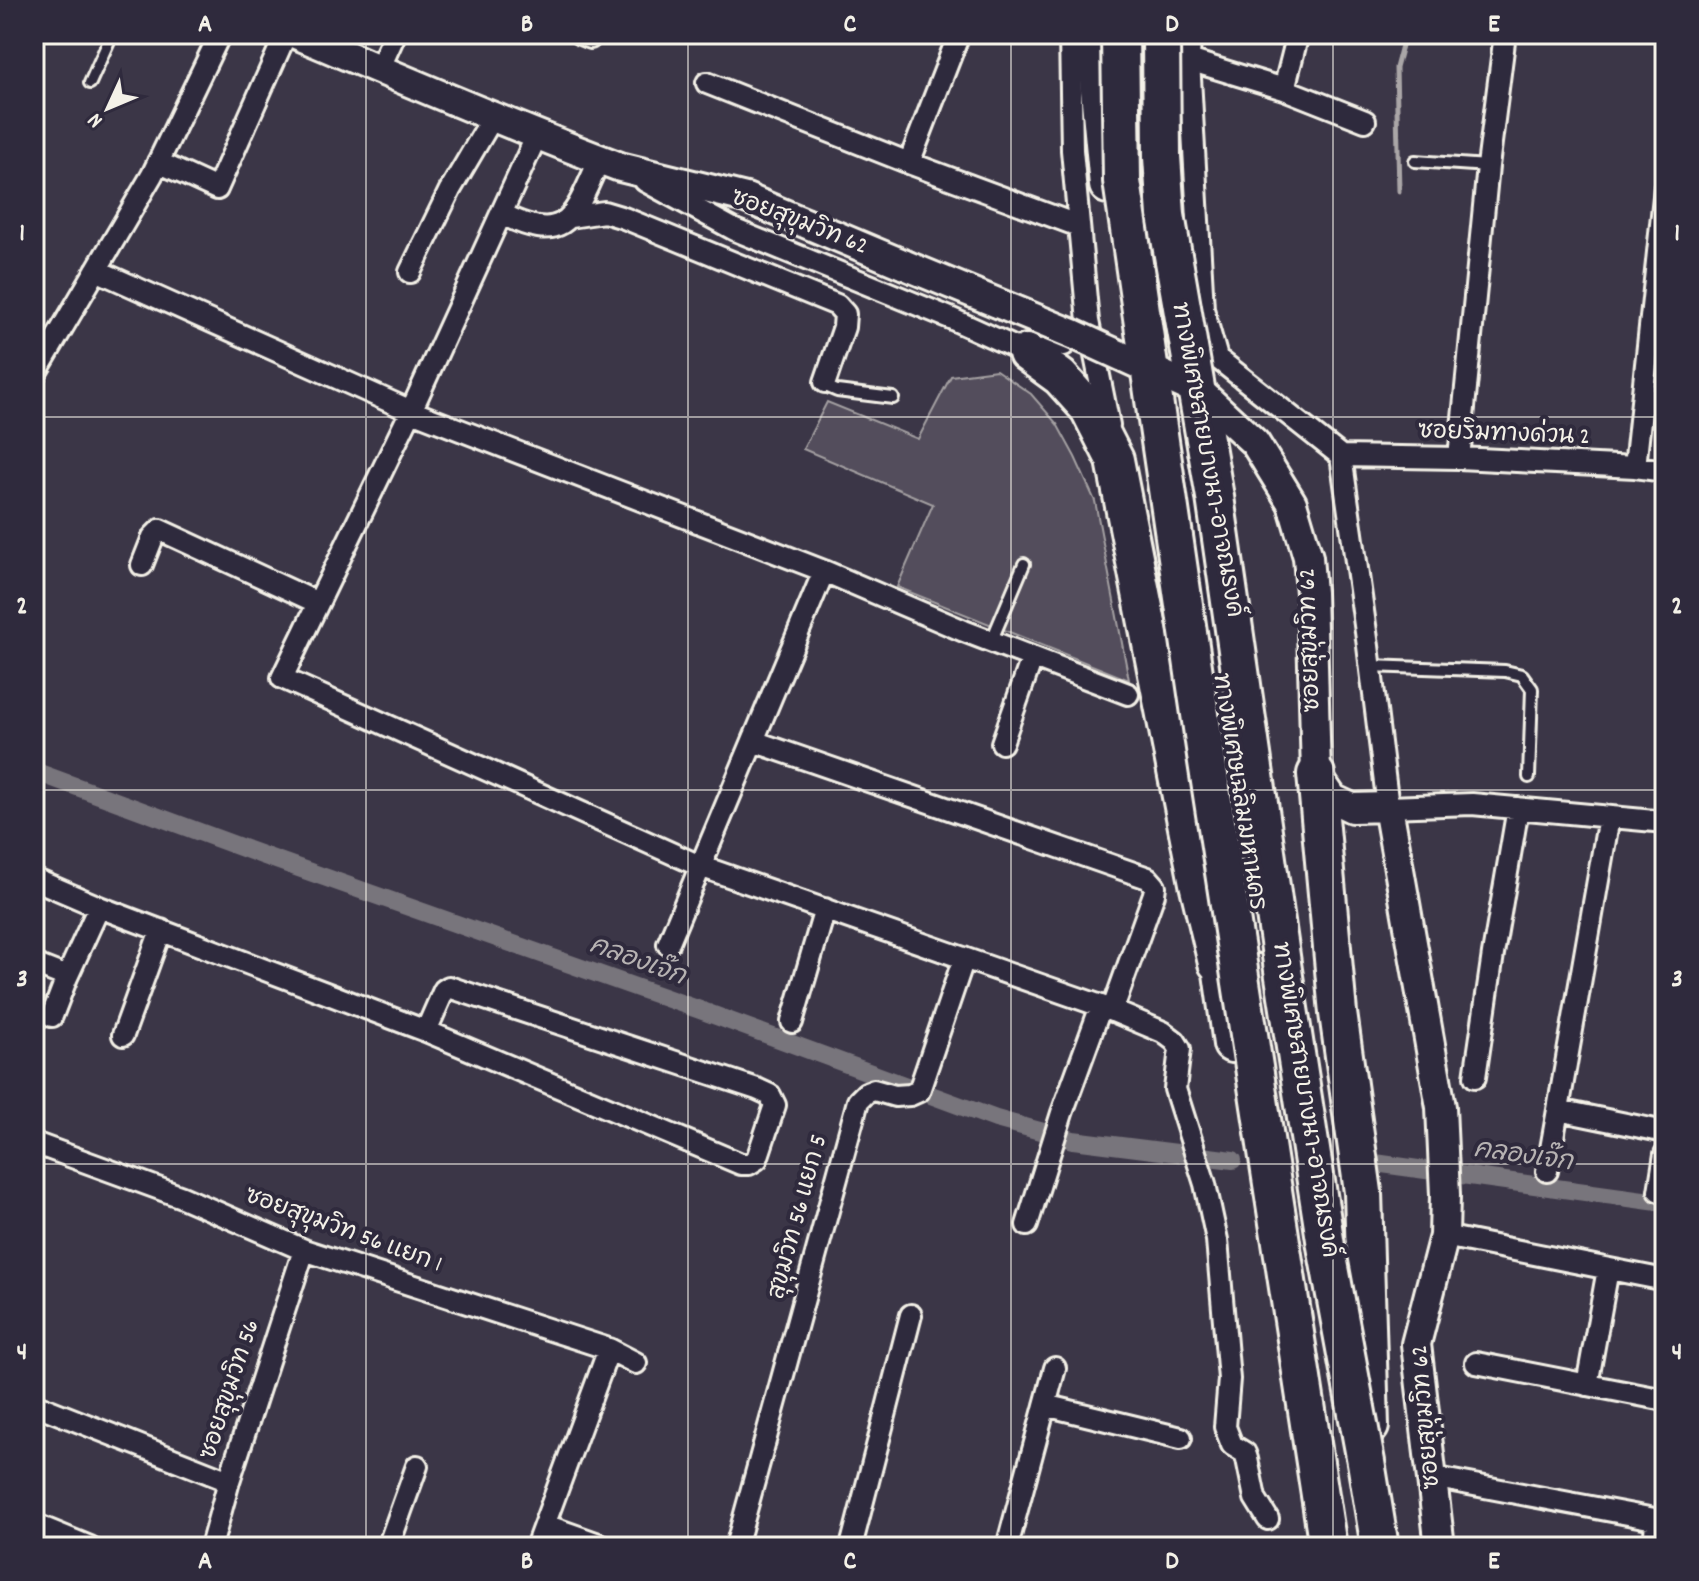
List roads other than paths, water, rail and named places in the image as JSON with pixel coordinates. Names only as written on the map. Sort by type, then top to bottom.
[{"type":"highway","name":"ทางพิเศษเฉลิมมหานคร","points":[[1098,34],[1096,58],[1108,185],[1168,582],[1224,988],[1281,1350],[1316,1547]]},
{"type":"highway","name":"ทางพิเศษสายบางนา-อาจณรงค์","points":[[1120,34],[1122,181],[1207,762],[1328,1547]]},
{"type":"highway","name":"ทางพิเศษเฉลิมมหานคร","points":[[1134,34],[1137,166],[1249,866],[1369,1547]]},
{"type":"highway","name":"ทางพิเศษสายบางนา-อาจณรงค์","points":[[1161,34],[1166,215],[1215,497],[1326,1246],[1380,1547]]},
{"type":"highway","points":[[1027,353],[1060,377],[1089,409],[1115,460],[1198,883],[1224,988]]},
{"type":"highway","points":[[1316,774],[1338,1013],[1363,1192],[1369,1547]]},
{"type":"street","points":[[34,376],[158,162],[220,34]]},
{"type":"street","points":[[158,162],[217,189],[286,34]]},
{"type":"street","name":"ซอยสุขุมวิท 62","points":[[296,34],[610,163],[746,198],[1073,334],[1200,392],[1255,443],[1292,503],[1308,557],[1316,774]]},
{"type":"street","points":[[379,69],[395,34]]},
{"type":"street","points":[[909,163],[959,34]]},
{"type":"street","points":[[1070,34],[1072,150],[1088,321],[1115,460]]},
{"type":"street","points":[[1190,34],[1203,309],[1217,358],[1341,456],[1388,807]]},
{"type":"street","points":[[1284,89],[1298,34]]},
{"type":"street","points":[[1459,458],[1488,166],[1505,34]]},
{"type":"street","points":[[1189,60],[1284,89],[1365,121]]},
{"type":"street","points":[[707,83],[1079,226]]},
{"type":"street","points":[[410,272],[450,190],[493,117]]},
{"type":"street","points":[[537,135],[411,411],[282,678],[700,866],[1106,1008],[1163,1032],[1175,1041],[1180,1049],[1175,1089],[1205,1184],[1217,1240],[1229,1379],[1225,1427],[1232,1445],[1245,1453],[1255,1498],[1268,1519]]},
{"type":"street","points":[[570,217],[610,163],[735,230],[1027,353],[1064,345],[1088,321]]},
{"type":"street","points":[[1635,467],[1665,187]]},
{"type":"street","points":[[502,214],[540,229],[556,226],[570,217],[604,212],[837,305],[845,314],[844,327],[825,382]]},
{"type":"street","points":[[96,270],[411,411],[824,571],[991,642],[1128,694]]},
{"type":"street","name":"ซอยริมทางด่วน 2","points":[[1341,456],[1459,458],[1665,471]]},
{"type":"street","points":[[142,565],[153,537],[160,530],[318,603]]},
{"type":"street","points":[[668,944],[824,571]]},
{"type":"street","points":[[1002,743],[1032,658]]},
{"type":"street","points":[[753,741],[1148,878],[1155,886],[1062,1113],[1027,1225]]},
{"type":"street","points":[[1316,774],[1333,799],[1352,808],[1472,804],[1665,822]]},
{"type":"street","name":"ซอยสุขุมวิท 62","points":[[1388,807],[1441,1107],[1444,1236],[1416,1344],[1440,1547]]},
{"type":"street","points":[[1475,1077],[1518,808]]},
{"type":"street","points":[[1547,1171],[1609,817]]},
{"type":"street","points":[[34,879],[99,907],[426,1031],[741,1164],[757,1159],[775,1105],[770,1095],[757,1089],[449,987],[444,990],[426,1031]]},
{"type":"street","points":[[52,1016],[99,907]]},
{"type":"street","points":[[792,1022],[825,909]]},
{"type":"street","points":[[123,1035],[161,930]]},
{"type":"street","name":"สุขุมวิท 56 แยก 5","points":[[736,1547],[858,1101],[874,1090],[895,1096],[919,1091],[964,958]]},
{"type":"street","points":[[34,964],[67,977]]},
{"type":"street","points":[[1558,1110],[1665,1132]]},
{"type":"street","name":"ซอยสุขุมวิท 56 แยก 1","points":[[34,1143],[182,1197],[304,1250],[609,1349],[636,1363]]},
{"type":"street","points":[[1659,1191],[1665,1154]]},
{"type":"street","points":[[1444,1236],[1665,1280]]},
{"type":"street","name":"ซอยสุขุมวิท 56","points":[[211,1547],[229,1481],[304,1250]]},
{"type":"street","points":[[1587,1385],[1608,1269]]},
{"type":"street","points":[[851,1547],[911,1315]]},
{"type":"street","points":[[536,1547],[609,1349]]},
{"type":"street","points":[[1476,1363],[1665,1400]]},
{"type":"street","points":[[1007,1547],[1055,1368]]},
{"type":"street","points":[[34,1404],[229,1481]]},
{"type":"street","points":[[1045,1405],[1181,1438]]},
{"type":"street","points":[[388,1547],[417,1466]]},
{"type":"street","points":[[1432,1477],[1661,1521],[1655,1535],[1658,1547]]},
{"type":"street","points":[[34,1524],[90,1547]]},
{"type":"street","points":[[545,1525],[607,1547]]},
{"type":"lane","points":[[90,83],[112,34]]},
{"type":"lane","points":[[1415,161],[1488,166]]},
{"type":"lane","points":[[825,382],[837,391],[893,398]]},
{"type":"lane","points":[[991,642],[1024,564]]},
{"type":"lane","points":[[1370,666],[1505,671],[1522,675],[1532,689],[1529,777]]},
{"type":"waterway","points":[[1399,191],[1396,68],[1405,34]]},
{"type":"waterway","name":"คลองเจ๊ก","points":[[34,771],[996,1119],[1073,1140],[1233,1160]]},
{"type":"waterway","name":"คลองเจ๊ก","points":[[1375,1163],[1665,1203]]}]
